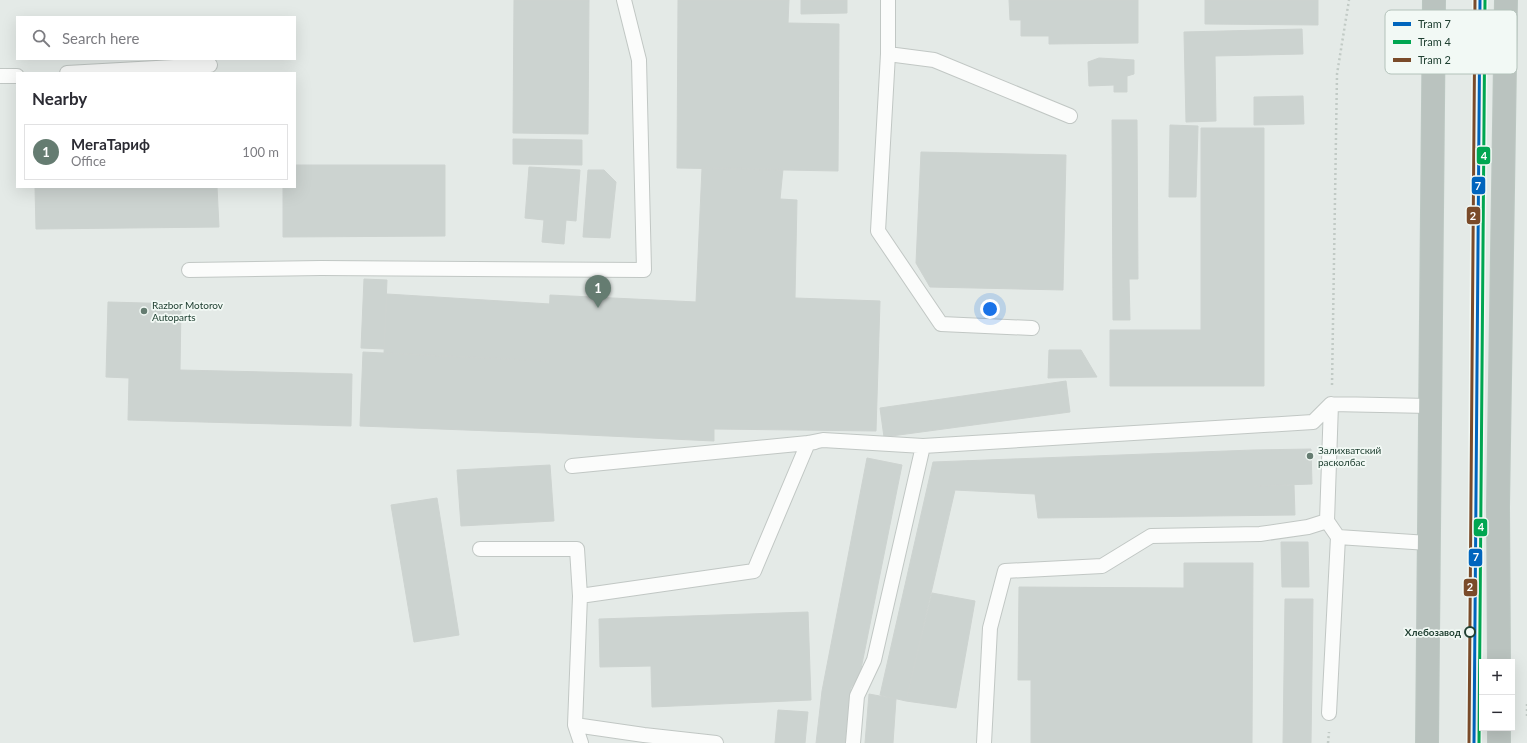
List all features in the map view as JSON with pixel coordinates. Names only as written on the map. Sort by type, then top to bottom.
[{"type":"highway","points":[[1434,0],[1434,10]]},
{"type":"highway","points":[[1506,0],[1506,10]]},
{"type":"highway","points":[[1427,743],[1433,74]]},
{"type":"highway","points":[[1499,659],[1498,507],[1505,74]]},
{"type":"highway","points":[[1499,731],[1499,743]]},
{"type":"lane","points":[[189,270],[321,268],[644,270],[639,60],[624,0]]},
{"type":"lane","points":[[888,0],[888,54],[878,231],[941,324],[1032,328]]},
{"type":"lane","points":[[888,54],[934,60],[1070,116]]},
{"type":"lane","points":[[87,72],[210,66]]},
{"type":"lane","points":[[0,76],[16,76]]},
{"type":"lane","points":[[1329,713],[1338,536],[1327,521],[1331,404]]},
{"type":"lane","points":[[572,466],[808,443],[823,440],[923,446],[1312,422],[1331,404],[1430,406]]},
{"type":"lane","points":[[580,596],[754,571],[808,443]]},
{"type":"lane","points":[[853,743],[857,696],[874,660],[923,446]]},
{"type":"lane","points":[[984,743],[990,628],[1006,571],[1102,566],[1151,536],[1260,534],[1308,527],[1327,521]]},
{"type":"lane","points":[[1338,536],[1428,543]]},
{"type":"lane","points":[[480,549],[577,549],[580,596],[575,725],[581,743]]},
{"type":"lane","points":[[575,725],[716,743]]},
{"type":"path","points":[[1331,404],[1337,74],[1349,0]]},
{"type":"path","points":[[1527,704],[1527,716]]},
{"type":"building","points":[[514,0],[589,0],[588,134],[513,133]]},
{"type":"building","points":[[678,0],[789,0],[788,23],[839,24],[838,171],[677,168]]},
{"type":"building","points":[[801,0],[847,0],[847,13],[801,14]]},
{"type":"building","points":[[1009,0],[1138,0],[1138,43],[1049,44],[1049,36],[1021,36],[1021,20],[1010,20]]},
{"type":"building","points":[[1205,0],[1318,0],[1318,25],[1205,24]]},
{"type":"building","points":[[1302,29],[1303,54],[1215,56],[1216,121],[1186,122],[1184,32]]},
{"type":"building","points":[[1099,58],[1134,60],[1134,74],[1127,76],[1127,92],[1114,92],[1114,85],[1089,86],[1088,62]]},
{"type":"building","points":[[1303,96],[1304,124],[1254,125],[1254,97]]},
{"type":"building","points":[[1112,120],[1137,120],[1138,279],[1129,279],[1130,320],[1113,320]]},
{"type":"building","points":[[1170,125],[1198,126],[1196,197],[1169,197]]},
{"type":"building","points":[[1201,128],[1264,128],[1264,386],[1110,386],[1110,330],[1201,330]]},
{"type":"building","points":[[513,139],[582,140],[582,165],[513,164]]},
{"type":"building","points":[[921,152],[1066,155],[1063,290],[930,287],[916,263]]},
{"type":"building","points":[[296,165],[445,165],[445,236],[283,237],[283,188],[296,188]]},
{"type":"building","points":[[529,167],[580,170],[576,221],[566,220],[564,244],[542,242],[544,220],[525,218]]},
{"type":"building","points":[[702,168],[783,169],[780,199],[797,200],[795,298],[880,301],[876,431],[714,429],[714,441],[545,433],[550,295],[696,302]]},
{"type":"building","points":[[588,170],[604,170],[616,182],[610,238],[583,237]]},
{"type":"building","points":[[35,188],[217,188],[219,227],[36,229]]},
{"type":"building","points":[[364,279],[387,280],[384,349],[361,348]]},
{"type":"building","points":[[387,294],[550,304],[548,361],[384,353]]},
{"type":"building","points":[[108,302],[181,304],[180,370],[352,374],[351,426],[128,420],[129,378],[106,377]]},
{"type":"building","points":[[1049,350],[1081,350],[1097,377],[1048,378]]},
{"type":"building","points":[[363,352],[548,361],[545,433],[360,426]]},
{"type":"building","points":[[1066,381],[1070,412],[884,437],[880,408]]},
{"type":"building","points":[[1311,449],[1312,484],[1254,486],[1253,450]]},
{"type":"building","points":[[1253,450],[1254,486],[1294,485],[1295,515],[1038,518],[1035,494],[955,490],[906,701],[880,695],[933,462]]},
{"type":"building","points":[[867,458],[902,465],[860,674],[851,688],[845,743],[816,743],[822,691]]},
{"type":"building","points":[[550,465],[554,521],[461,526],[457,470]]},
{"type":"building","points":[[437,498],[459,635],[414,642],[391,505]]},
{"type":"building","points":[[1281,542],[1308,542],[1309,587],[1282,587]]},
{"type":"building","points":[[1184,563],[1253,563],[1252,743],[1031,743],[1031,680],[1018,680],[1019,587],[1184,588]]},
{"type":"building","points":[[932,593],[975,601],[956,708],[906,701]]},
{"type":"building","points":[[1285,599],[1313,599],[1311,743],[1283,743]]},
{"type":"building","points":[[808,612],[811,700],[652,707],[651,666],[600,667],[599,619]]},
{"type":"building","points":[[869,694],[896,699],[893,743],[865,743]]},
{"type":"building","points":[[778,710],[808,712],[805,743],[775,743]]},
{"type":"tram line","name":"2","points":[[1475,0],[1475,10]]},
{"type":"tram line","name":"7","points":[[1480,0],[1480,10]]},
{"type":"tram line","name":"4","points":[[1485,0],[1485,10]]},
{"type":"tram line","name":"2","points":[[1469,743],[1474,74]]},
{"type":"tram line","name":"7","points":[[1474,743],[1479,74]]},
{"type":"tram line","name":"4","points":[[1479,743],[1484,74]]},
{"type":"place","name":"МегаТариф","points":[[598,308]]},
{"type":"place","name":"Razbor Motorov Autoparts","points":[[144,311]]},
{"type":"place","name":"Залихватский расколбас","points":[[1310,456]]},
{"type":"place","name":"Хлебозавод","points":[[1470,632]]}]
